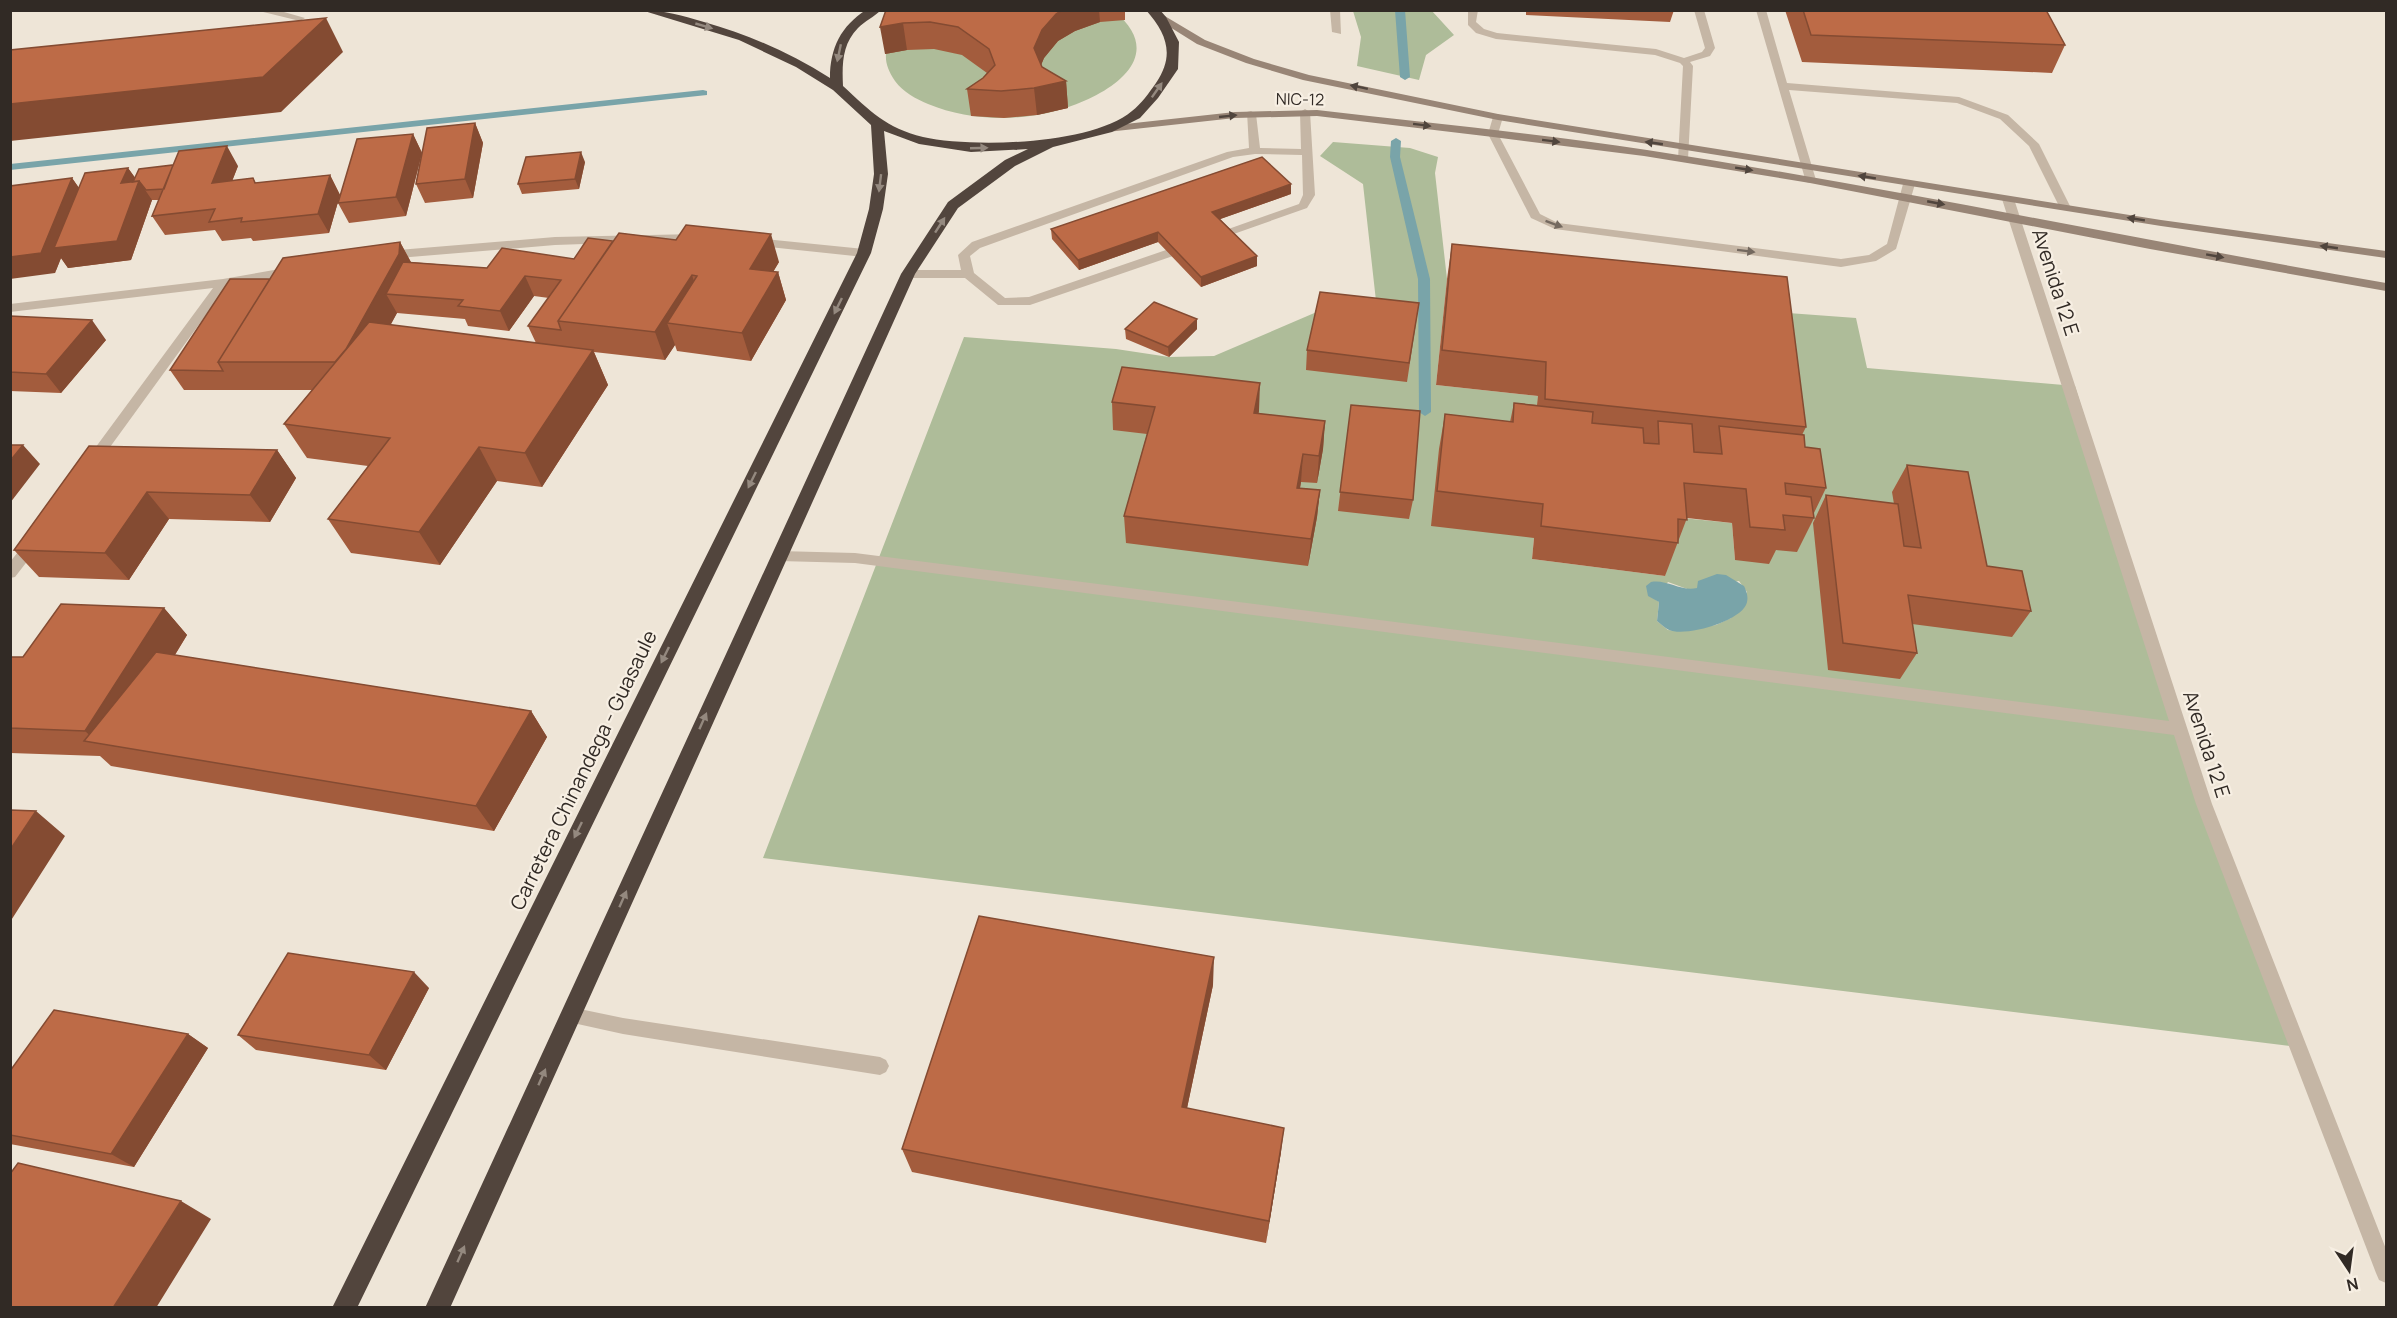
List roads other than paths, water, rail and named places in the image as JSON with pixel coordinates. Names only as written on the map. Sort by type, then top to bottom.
[{"type":"highway","points":[[647,10],[743,37],[800,64],[837,87],[877,124],[919,140],[970,148],[1048,144],[1107,129],[1136,115],[1154,95],[1172,69],[1173,42],[1156,14]]},
{"type":"highway","points":[[837,87],[838,46],[859,20],[875,10]]},
{"type":"highway","name":"Carretera Chinandega - Guasaule","points":[[344,1308],[864,253],[876,208],[881,174],[877,124]]},
{"type":"highway","points":[[437,1308],[908,274],[953,205],[1010,164],[1048,144]]},
{"type":"street","points":[[260,10],[300,18]]},
{"type":"street","points":[[1335,10],[1337,32]]},
{"type":"street","points":[[1473,10],[1471,23],[1480,31],[1496,36],[1656,52],[1684,61],[1688,66],[1683,153]]},
{"type":"street","points":[[1684,61],[1706,54],[1710,48],[1699,10]]},
{"type":"street","points":[[1761,10],[1810,180]]},
{"type":"street","name":"NIC-12","points":[[1156,14],[1201,42],[1307,78],[1683,153]]},
{"type":"street","points":[[1783,86],[1959,100],[2004,117],[2034,144],[2065,208]]},
{"type":"street","points":[[1224,234],[1303,206],[1309,195],[1305,112]]},
{"type":"street","name":"NIC-12","points":[[1107,129],[1251,114],[1305,112],[1683,153]]},
{"type":"street","points":[[1251,114],[1255,151]]},
{"type":"street","points":[[1498,117],[1493,134],[1535,216],[1555,226],[1841,263],[1872,258],[1892,246],[1909,184]]},
{"type":"street","points":[[1169,253],[1030,302],[1002,302],[968,274],[964,255],[976,244],[1231,154],[1255,151],[1307,152]]},
{"type":"street","points":[[1683,153],[1807,167],[2386,255]]},
{"type":"street","points":[[1683,153],[2013,219],[2386,287]]},
{"type":"street","name":"Avenida 12 E","points":[[2008,199],[2204,804],[2386,1274]]},
{"type":"street","points":[[368,258],[402,253],[555,241],[715,239]]},
{"type":"street","points":[[737,240],[864,253]]},
{"type":"street","points":[[10,308],[223,283],[301,270]]},
{"type":"street","points":[[908,274],[968,274]]},
{"type":"street","points":[[81,477],[223,283]]},
{"type":"street","points":[[10,573],[39,535]]},
{"type":"street","points":[[778,556],[855,558],[2180,729]]},
{"type":"street","points":[[570,1015],[623,1026],[880,1066]]},
{"type":"water","points":[[1717,574],[1726,575],[1744,586],[1747,600],[1741,611],[1722,622],[1698,630],[1677,632],[1669,630],[1657,621],[1659,602],[1648,596],[1646,586],[1651,582],[1663,582],[1691,589],[1697,588],[1698,581]]},
{"type":"waterway","points":[[1400,10],[1405,77]]},
{"type":"waterway","points":[[10,167],[703,93]]},
{"type":"waterway","points":[[1396,141],[1395,157],[1424,279],[1425,412]]}]
